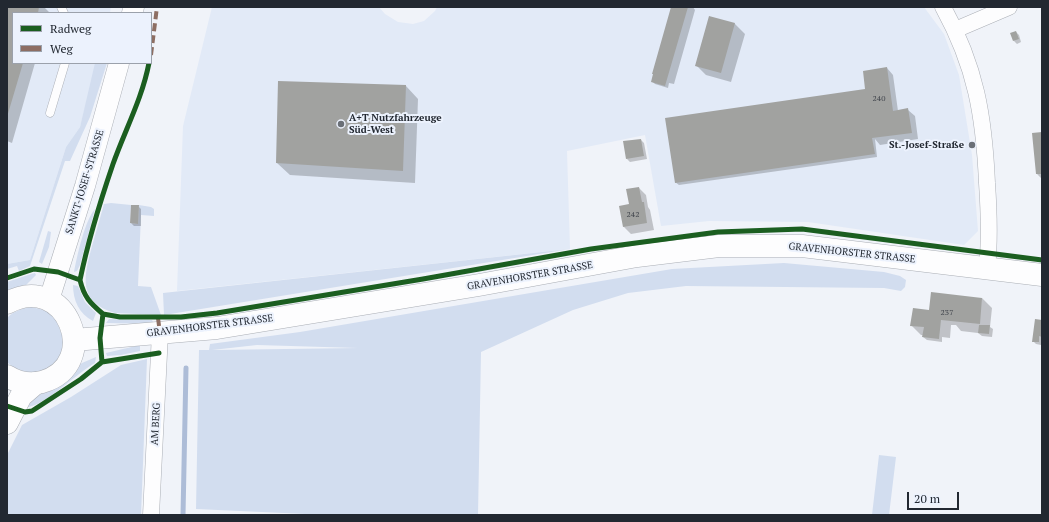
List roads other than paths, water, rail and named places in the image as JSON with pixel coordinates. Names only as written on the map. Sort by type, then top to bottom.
[{"type":"main road","name":"GRAVENHORSTER STRASSE","points":[[74,340],[217,328],[479,285],[637,256],[719,246],[802,246],[1042,275]]},
{"type":"main road","points":[[7,303],[21,297],[35,296],[48,300],[59,307],[67,316],[72,328],[74,340],[73,352],[67,364],[59,373],[48,380],[36,383],[24,383],[13,380],[7,376]]},
{"type":"main road","points":[[7,422],[21,396],[36,383]]},
{"type":"street","points":[[943,7],[955,30],[972,73],[980,108],[985,142],[990,226],[988,269]]},
{"type":"street","points":[[955,30],[1009,7]]},
{"type":"street","name":"SANKT-JOSEF-STRASSE","points":[[48,300],[85,186],[119,64]]},
{"type":"street","name":"AM BERG","points":[[151,515],[160,333]]},
{"type":"lane","points":[[50,113],[65,64]]},
{"type":"waterway","points":[[183,515],[186,368]]},
{"type":"place","name":"A+T Nutzfahrzeuge Süd-West","points":[[341,124]]},
{"type":"place","name":"St.-Josef-Straße","points":[[972,145]]}]
